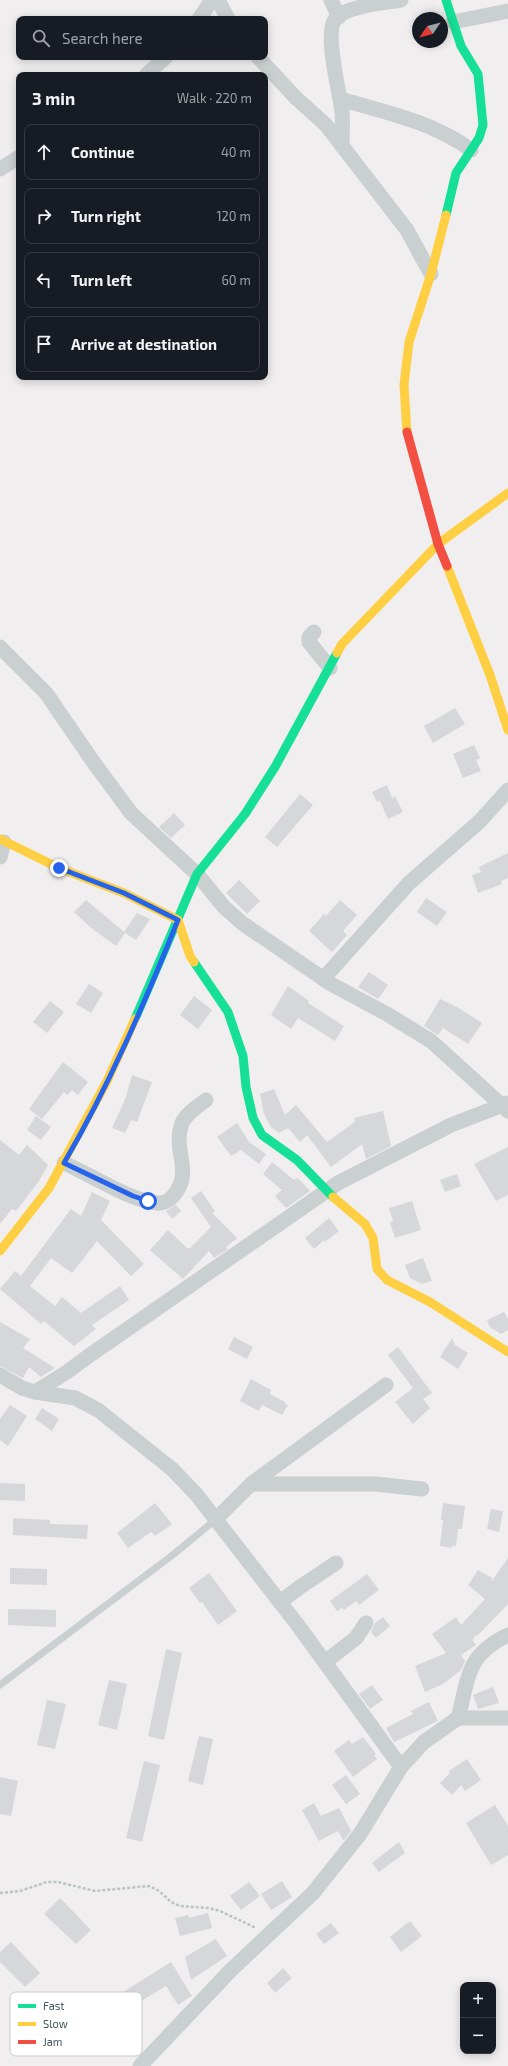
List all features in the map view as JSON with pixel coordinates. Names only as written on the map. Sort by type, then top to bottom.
[{"type":"street","points":[[201,16],[212,0]]},
{"type":"street","points":[[218,0],[226,16]]},
{"type":"street","points":[[331,0],[339,16]]},
{"type":"street","points":[[342,146],[342,114],[332,45],[331,26],[339,16],[345,12],[401,0]]},
{"type":"street","points":[[446,0],[461,46],[474,66],[479,83],[482,132],[471,150],[458,166],[431,274],[409,342],[404,385],[406,427],[438,544],[490,675],[508,730]]},
{"type":"street","points":[[453,22],[508,11]]},
{"type":"street","points":[[149,72],[163,60]]},
{"type":"street","points":[[261,60],[296,97],[326,125],[407,230],[431,274]]},
{"type":"street","points":[[340,99],[437,130],[454,137],[471,150]]},
{"type":"street","points":[[0,169],[16,159]]},
{"type":"street","points":[[0,1251],[49,1188],[64,1163],[107,1081],[157,971],[197,874],[245,814],[275,766],[342,644],[438,544],[508,493]]},
{"type":"street","points":[[314,632],[309,637],[309,642],[330,668]]},
{"type":"street","points":[[0,647],[46,693],[94,763],[131,812],[197,874],[224,907],[238,919],[323,979],[387,1014],[431,1041],[472,1081],[506,1106]]},
{"type":"street","points":[[323,979],[409,883],[479,822],[508,790]]},
{"type":"street","points":[[0,857],[2,841],[59,868],[124,893],[178,920],[190,956],[228,1012],[244,1056],[246,1087],[253,1118],[262,1135],[297,1160],[326,1191],[365,1224],[373,1238],[377,1269],[387,1280],[430,1302],[462,1324],[508,1352]]},
{"type":"street","points":[[64,1163],[133,1196],[158,1204],[165,1203],[178,1190],[183,1182],[180,1139],[181,1125],[192,1111],[206,1100]]},
{"type":"street","points":[[35,1392],[67,1372],[326,1191],[398,1152],[479,1113],[506,1106]]},
{"type":"street","points":[[0,1375],[22,1388],[35,1392],[74,1398],[98,1410],[172,1469],[196,1494],[226,1532],[325,1662],[402,1767]]},
{"type":"street","points":[[215,1520],[252,1484],[386,1385]]},
{"type":"street","points":[[252,1484],[375,1484],[422,1489]]},
{"type":"street","points":[[280,1602],[336,1563]]},
{"type":"street","points":[[325,1662],[356,1638],[366,1623]]},
{"type":"street","points":[[458,1718],[472,1664],[480,1653],[495,1641],[508,1635]]},
{"type":"street","points":[[140,2066],[231,1970],[313,1893],[343,1857],[363,1829],[402,1767],[424,1742],[458,1718],[508,1718]]},
{"type":"lane","points":[[0,1684],[174,1554],[215,1520]]},
{"type":"path","points":[[0,1893],[20,1891],[53,1882],[95,1891],[148,1886],[159,1891],[171,1902],[180,1906],[209,1908],[220,1911],[252,1925],[267,1935]]},
{"type":"building","points":[[455,708],[465,724],[433,743],[424,726]]},
{"type":"building","points":[[474,745],[480,758],[476,760],[481,771],[463,778],[453,754]]},
{"type":"building","points":[[387,785],[392,798],[395,796],[403,812],[388,819],[380,801],[377,802],[372,792]]},
{"type":"building","points":[[300,794],[313,805],[277,847],[265,837]]},
{"type":"building","points":[[174,813],[185,825],[171,838],[159,827]]},
{"type":"building","points":[[508,853],[508,878],[501,881],[502,884],[478,893],[472,875],[481,872],[479,867]]},
{"type":"building","points":[[239,880],[260,901],[247,914],[226,893]]},
{"type":"building","points":[[426,898],[447,912],[437,926],[417,912]]},
{"type":"building","points":[[86,900],[124,932],[137,913],[150,919],[136,940],[125,933],[116,946],[90,927],[74,912]]},
{"type":"building","points":[[340,900],[357,915],[343,931],[347,935],[332,952],[309,931],[324,914],[326,916]]},
{"type":"building","points":[[369,972],[388,985],[378,999],[358,987]]},
{"type":"building","points":[[89,984],[103,993],[91,1013],[76,1004]]},
{"type":"building","points":[[288,986],[309,1001],[308,1003],[344,1026],[335,1041],[298,1018],[291,1029],[271,1015]]},
{"type":"building","points":[[194,996],[212,1010],[198,1029],[180,1015]]},
{"type":"building","points":[[440,999],[459,1008],[482,1023],[468,1044],[443,1028],[438,1035],[424,1026]]},
{"type":"building","points":[[50,1001],[64,1012],[47,1033],[33,1022]]},
{"type":"building","points":[[63,1062],[88,1082],[78,1095],[72,1090],[67,1095],[64,1092],[42,1119],[29,1109]]},
{"type":"building","points":[[132,1075],[152,1082],[137,1122],[131,1120],[125,1133],[112,1128],[126,1097]]},
{"type":"building","points":[[274,1089],[285,1115],[296,1105],[327,1142],[355,1122],[354,1118],[383,1111],[391,1146],[366,1159],[362,1144],[331,1167],[307,1135],[300,1142],[288,1128],[279,1133],[271,1127],[264,1114],[260,1094]]},
{"type":"building","points":[[36,1116],[51,1127],[41,1140],[27,1130]]},
{"type":"building","points":[[237,1123],[249,1142],[266,1154],[259,1164],[241,1150],[231,1156],[217,1137]]},
{"type":"building","points":[[0,1140],[19,1155],[27,1145],[48,1165],[39,1181],[16,1211],[12,1209],[0,1224]]},
{"type":"building","points":[[508,1147],[508,1195],[496,1201],[474,1164]]},
{"type":"building","points":[[272,1162],[294,1180],[297,1178],[299,1179],[310,1191],[286,1208],[275,1196],[282,1190],[263,1174]]},
{"type":"building","points":[[457,1174],[461,1186],[445,1192],[440,1180]]},
{"type":"building","points":[[201,1191],[215,1211],[212,1213],[237,1238],[226,1247],[228,1249],[214,1258],[209,1251],[183,1279],[150,1250],[168,1230],[187,1248],[190,1248],[211,1227],[191,1198]]},
{"type":"building","points":[[92,1192],[110,1201],[101,1220],[144,1264],[131,1276],[97,1241],[72,1273],[51,1258],[30,1286],[55,1306],[62,1297],[81,1313],[120,1286],[129,1300],[92,1325],[96,1329],[74,1346],[44,1321],[41,1324],[0,1289],[15,1271],[21,1276],[71,1209],[81,1216]]},
{"type":"building","points":[[412,1201],[421,1230],[395,1238],[390,1223],[393,1221],[389,1208]]},
{"type":"building","points":[[176,1205],[181,1211],[172,1219],[166,1211]]},
{"type":"building","points":[[329,1218],[339,1231],[325,1242],[324,1240],[314,1249],[305,1238]]},
{"type":"building","points":[[423,1258],[432,1281],[422,1284],[410,1278],[405,1265]]},
{"type":"building","points":[[504,1312],[508,1319],[508,1330],[501,1334],[490,1327],[487,1320]]},
{"type":"building","points":[[0,1322],[30,1339],[23,1348],[55,1368],[41,1377],[29,1367],[23,1378],[0,1366]]},
{"type":"building","points":[[234,1337],[253,1347],[247,1359],[228,1349]]},
{"type":"building","points":[[452,1338],[455,1345],[468,1353],[458,1369],[440,1357]]},
{"type":"building","points":[[398,1347],[432,1393],[423,1399],[430,1408],[413,1424],[395,1402],[413,1388],[388,1355]]},
{"type":"building","points":[[251,1379],[271,1390],[270,1394],[288,1405],[282,1415],[262,1405],[259,1411],[240,1401]]},
{"type":"building","points":[[10,1405],[27,1416],[8,1446],[0,1440],[0,1419]]},
{"type":"building","points":[[42,1408],[59,1419],[52,1431],[35,1419]]},
{"type":"building","points":[[0,1483],[25,1484],[25,1501],[0,1500]]},
{"type":"building","points":[[155,1503],[172,1524],[155,1536],[151,1532],[128,1548],[117,1533]]},
{"type":"building","points":[[443,1503],[465,1506],[462,1529],[458,1529],[456,1546],[452,1546],[452,1548],[440,1546]]},
{"type":"building","points":[[491,1509],[503,1511],[499,1532],[487,1529]]},
{"type":"building","points":[[13,1518],[50,1520],[50,1524],[88,1525],[87,1539],[13,1535]]},
{"type":"building","points":[[508,1558],[508,1604],[479,1634],[474,1637],[473,1641],[476,1645],[461,1655],[465,1661],[461,1670],[443,1684],[425,1692],[415,1666],[446,1653],[432,1634],[456,1617],[461,1625],[485,1599],[468,1585],[478,1570],[492,1578],[491,1582]]},
{"type":"building","points":[[10,1568],[47,1569],[47,1585],[10,1584]]},
{"type":"building","points":[[209,1573],[237,1611],[218,1625],[202,1602],[200,1603],[189,1588]]},
{"type":"building","points":[[367,1574],[379,1590],[359,1605],[356,1601],[344,1610],[342,1608],[337,1611],[330,1601]]},
{"type":"building","points":[[8,1609],[56,1610],[56,1627],[8,1625]]},
{"type":"building","points":[[383,1617],[390,1626],[376,1638],[371,1632],[375,1623]]},
{"type":"building","points":[[166,1649],[182,1653],[164,1740],[148,1736]]},
{"type":"building","points":[[109,1680],[127,1684],[117,1730],[98,1725]]},
{"type":"building","points":[[372,1685],[383,1700],[370,1709],[359,1694]]},
{"type":"building","points":[[493,1687],[499,1703],[478,1709],[473,1695]]},
{"type":"building","points":[[47,1700],[66,1704],[55,1749],[37,1745]]},
{"type":"building","points":[[429,1702],[438,1721],[394,1742],[386,1728],[413,1714],[411,1711]]},
{"type":"building","points":[[199,1736],[213,1739],[203,1785],[188,1781]]},
{"type":"building","points":[[363,1737],[376,1754],[374,1755],[377,1759],[353,1777],[334,1751],[349,1740],[352,1744]]},
{"type":"building","points":[[467,1759],[481,1780],[465,1791],[461,1785],[452,1795],[440,1783],[450,1773],[449,1771]]},
{"type":"building","points":[[144,1761],[160,1765],[142,1842],[126,1838]]},
{"type":"building","points":[[346,1775],[360,1794],[346,1804],[332,1785]]},
{"type":"building","points":[[0,1777],[18,1781],[11,1816],[0,1814]]},
{"type":"building","points":[[314,1803],[321,1816],[339,1808],[351,1831],[344,1840],[338,1831],[319,1841],[302,1810]]},
{"type":"building","points":[[495,1805],[508,1826],[508,1855],[491,1865],[466,1823]]},
{"type":"building","points":[[399,1842],[405,1853],[379,1872],[372,1863]]},
{"type":"building","points":[[282,1881],[292,1897],[271,1910],[261,1894]]},
{"type":"building","points":[[249,1882],[260,1896],[241,1910],[230,1896]]},
{"type":"building","points":[[60,1898],[91,1930],[76,1944],[44,1914]]},
{"type":"building","points":[[208,1913],[212,1928],[180,1936],[175,1918],[188,1915],[189,1918]]},
{"type":"building","points":[[410,1921],[422,1936],[401,1952],[390,1937]]},
{"type":"building","points":[[331,1923],[339,1933],[324,1944],[316,1934]]},
{"type":"building","points":[[216,1939],[227,1956],[191,1980],[185,1957]]},
{"type":"building","points":[[11,1942],[40,1973],[25,1987],[0,1962],[0,1952]]},
{"type":"building","points":[[171,1962],[192,1996],[178,2005],[166,1986],[142,2001],[142,1992],[123,1992]]},
{"type":"building","points":[[283,1968],[292,1978],[275,1993],[267,1983]]},
{"type":"traffic: fast","points":[[446,0],[461,46],[478,74],[483,125],[479,138],[456,173],[446,215]]},
{"type":"traffic: fast","points":[[135,1019],[197,874],[245,814],[275,767],[337,653]]},
{"type":"traffic: fast","points":[[194,962],[228,1012],[243,1056],[246,1087],[253,1118],[262,1135],[297,1160],[333,1197]]},
{"type":"traffic: slow","points":[[407,432],[404,385],[409,342],[431,274],[446,215]]},
{"type":"traffic: slow","points":[[337,653],[342,644],[438,544],[508,493]]},
{"type":"traffic: slow","points":[[447,566],[490,675],[508,730]]},
{"type":"traffic: slow","points":[[0,839],[59,868],[124,893],[178,920],[190,956],[194,962]]},
{"type":"traffic: slow","points":[[0,1251],[49,1188],[107,1081],[135,1019]]},
{"type":"traffic: slow","points":[[333,1197],[365,1224],[373,1238],[377,1269],[387,1280],[430,1302],[508,1352]]},
{"type":"traffic: jam","points":[[407,432],[438,544],[447,566]]},
{"type":"route","points":[[59,868],[124,893],[178,920],[157,971],[107,1081],[64,1163],[133,1196],[148,1201]]}]
